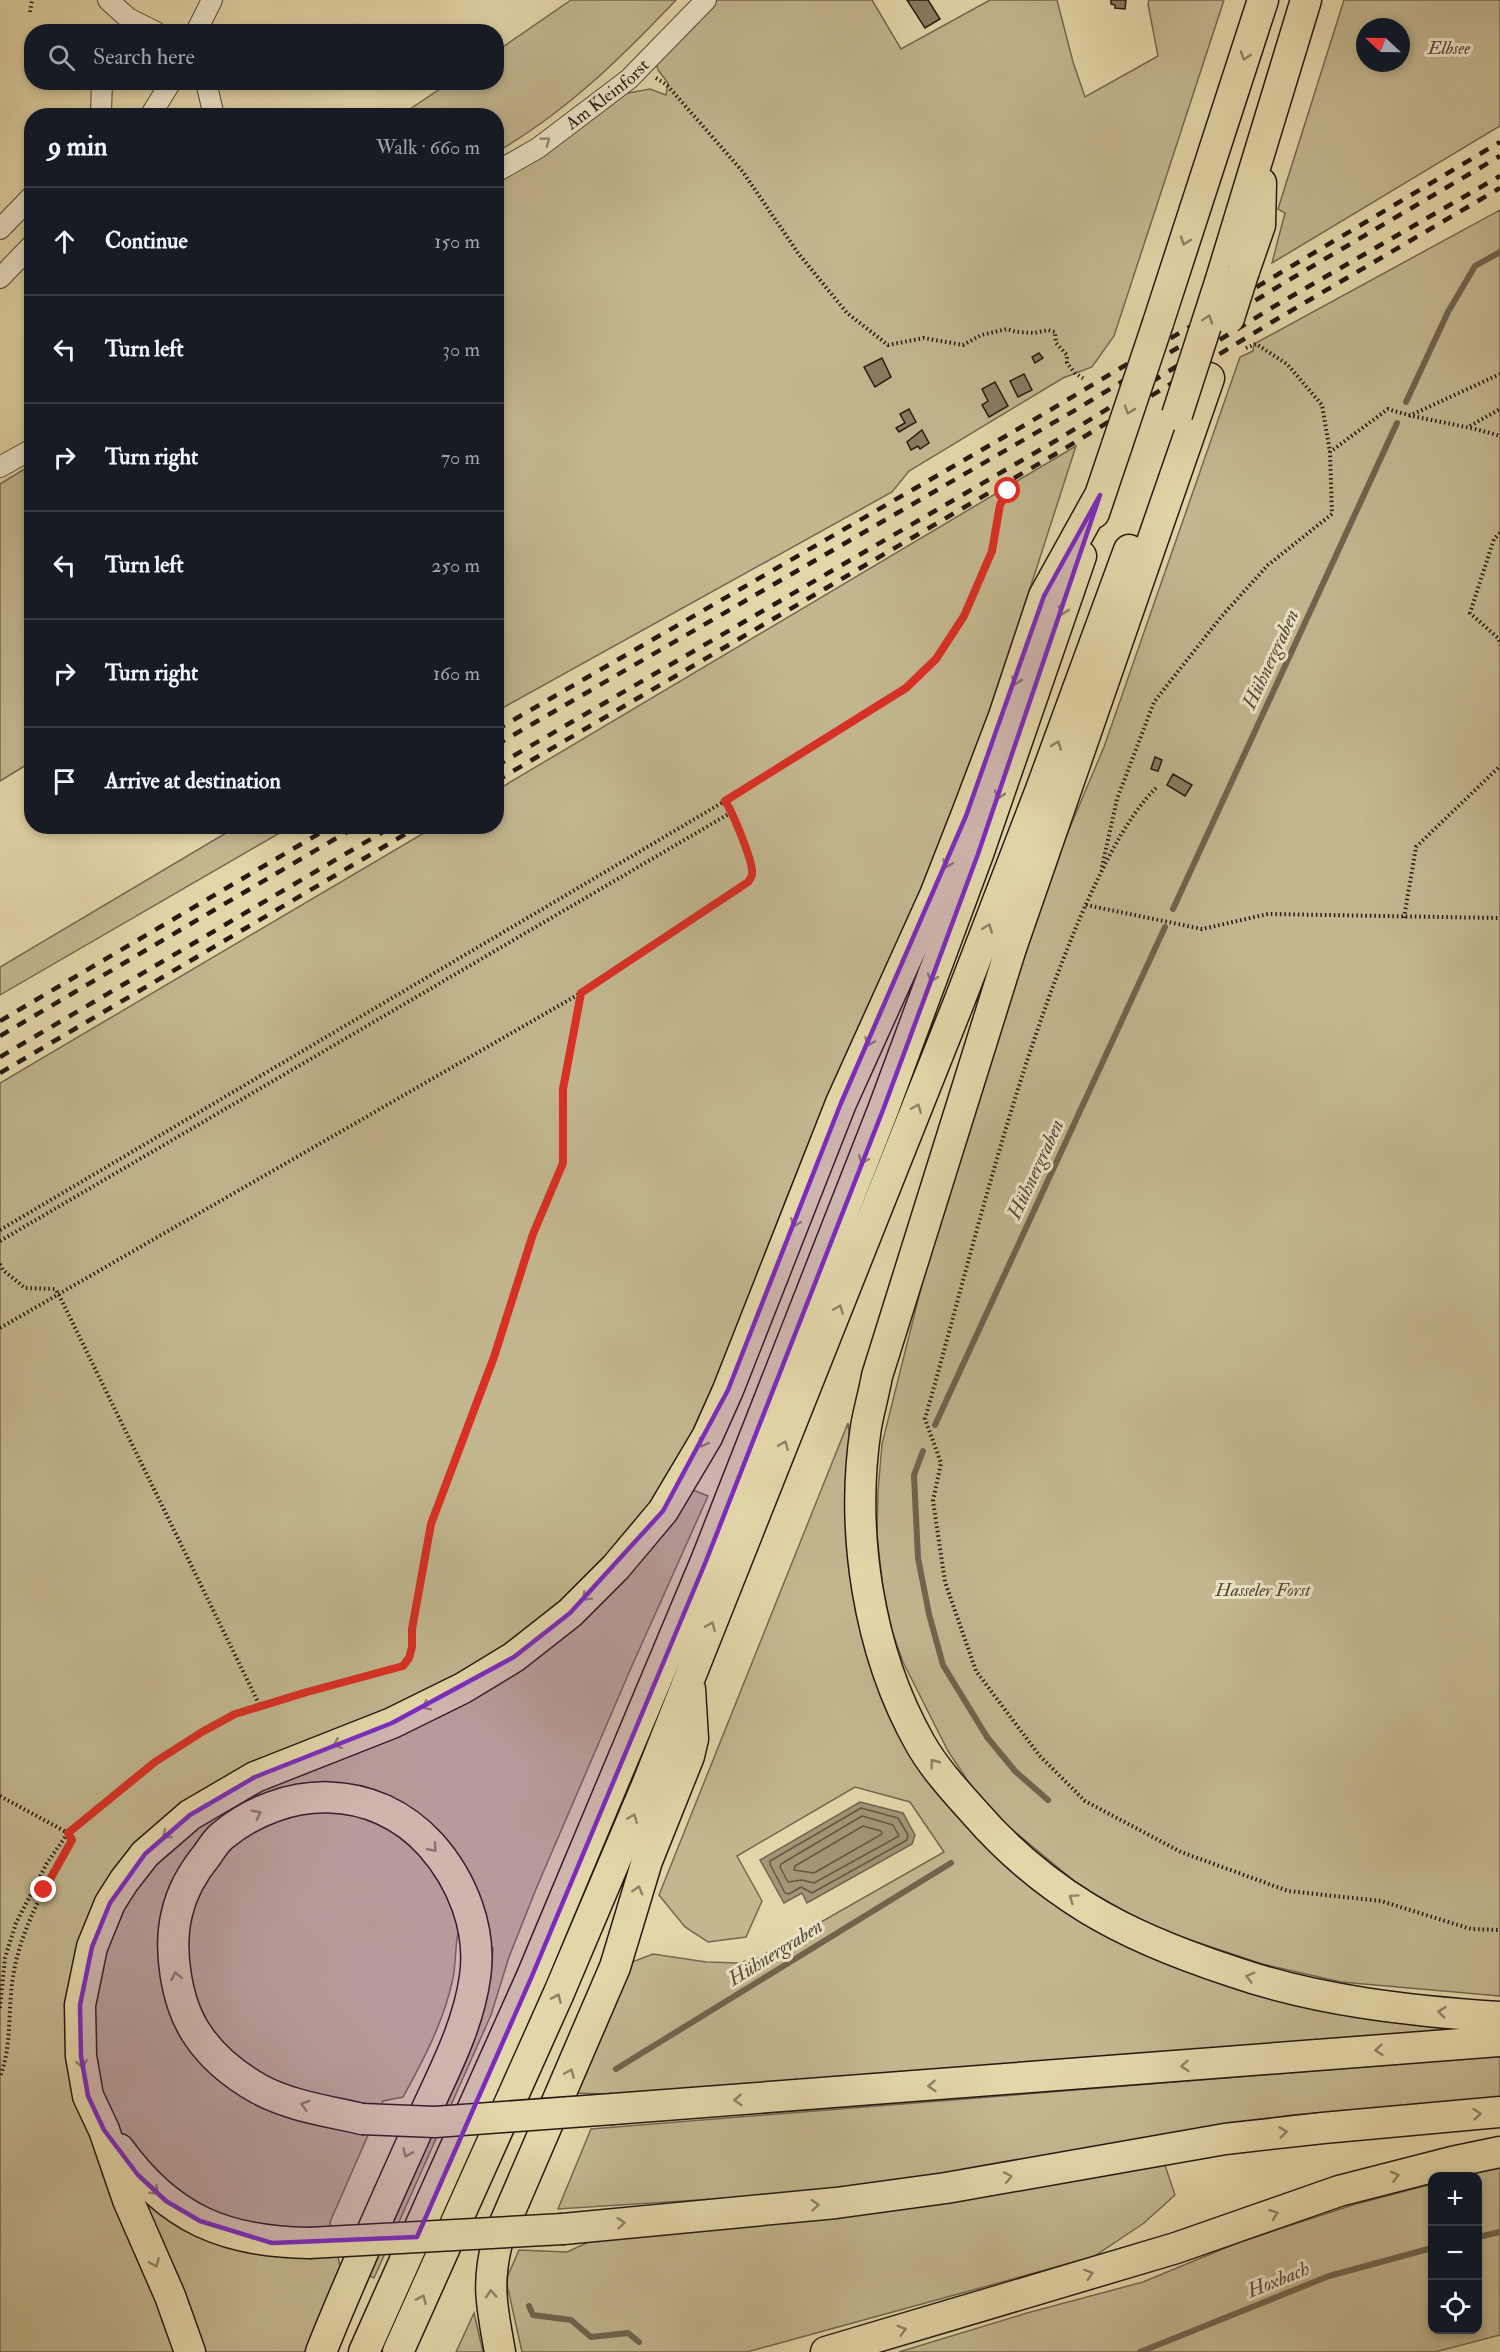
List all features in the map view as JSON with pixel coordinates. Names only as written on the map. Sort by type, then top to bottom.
[{"type":"highway","points":[[364,2352],[532,1976],[723,1517],[879,1121],[978,854],[1066,604],[1263,0]]},
{"type":"highway","points":[[1306,0],[1262,147],[1209,378],[1011,948],[878,1376],[866,1428],[861,1481],[863,1552],[871,1610],[889,1677],[921,1744],[958,1794],[1002,1844],[1044,1878],[1086,1907],[1138,1934],[1232,1972],[1309,1992],[1387,2007],[1500,2017]]},
{"type":"highway","points":[[398,2352],[558,1995],[690,1680],[968,980],[1040,792],[1177,415],[1232,275]]},
{"type":"highway","points":[[190,2352],[170,2296],[128,2200],[104,2130],[88,2096],[84,2076],[81,2056],[80,2006],[92,1947],[110,1903],[145,1854],[190,1815],[255,1777],[392,1723],[464,1688],[514,1657],[570,1613],[616,1567],[663,1511],[707,1437],[728,1390],[841,1103],[935,896],[963,826],[1004,716],[1044,596],[1100,495]]},
{"type":"highway","points":[[500,2352],[490,2284],[498,2239],[615,1967],[647,1861],[689,1756],[693,1739],[690,1680]]},
{"type":"highway","points":[[321,2352],[357,2265],[460,2034],[476,1975],[475,1939],[464,1892],[445,1862],[419,1833],[385,1809],[359,1801],[331,1797],[295,1799],[258,1812],[220,1838],[191,1875],[177,1913],[174,1962],[182,2004],[196,2034],[223,2064],[260,2090],[304,2106],[362,2119],[392,2122],[435,2122],[1500,2041]]},
{"type":"highway","points":[[104,2130],[138,2175],[166,2201],[200,2222],[233,2234],[272,2242],[309,2243],[563,2229],[836,2203],[946,2188],[1225,2139],[1323,2127],[1500,2112]]},
{"type":"highway","points":[[826,2352],[1176,2248],[1339,2191],[1500,2152]]},
{"type":"street","points":[[108,0],[122,24]]},
{"type":"street","points":[[200,24],[212,0]]},
{"type":"street","name":"Am Kleinforst","points":[[504,167],[538,148],[629,79],[706,0]]},
{"type":"street","points":[[101,108],[102,90]]},
{"type":"street","points":[[155,108],[166,90]]},
{"type":"street","points":[[208,90],[212,108]]},
{"type":"street","points":[[0,229],[24,204]]},
{"type":"street","points":[[0,278],[24,253]]},
{"type":"street","points":[[0,467],[24,454]]},
{"type":"path","points":[[30,12],[32,0]]},
{"type":"path","points":[[639,69],[667,84],[743,172],[798,253],[847,313],[888,345],[924,338],[963,345],[981,335],[1007,329],[1034,333],[1048,330],[1055,332],[1056,343],[1067,355],[1067,363],[1084,379]]},
{"type":"path","points":[[1102,870],[1117,799],[1154,702],[1221,617],[1268,565],[1332,513],[1330,452],[1322,405],[1287,364],[1256,344],[1246,348]]},
{"type":"path","points":[[1408,416],[1500,374]]},
{"type":"path","points":[[1330,452],[1388,409],[1408,416],[1469,426],[1500,436]]},
{"type":"path","points":[[1469,426],[1500,409]]},
{"type":"path","points":[[0,1230],[725,801],[906,688],[936,659],[964,616],[992,551],[1000,505],[1008,491]]},
{"type":"path","points":[[1500,533],[1494,539],[1470,613],[1498,638],[1500,645]]},
{"type":"path","points":[[1404,918],[1416,847],[1500,766]]},
{"type":"path","points":[[1156,788],[1143,801],[1102,870],[1059,968],[1010,1116],[925,1419],[941,1463],[933,1501],[945,1582],[976,1671],[1039,1755],[1085,1801],[1181,1852],[1288,1891],[1382,1901],[1471,1929],[1500,1930]]},
{"type":"path","points":[[0,1328],[581,993],[748,882],[753,873],[751,864],[732,812],[725,801]]},
{"type":"path","points":[[0,1241],[732,812]]},
{"type":"path","points":[[1086,905],[1202,928],[1268,914],[1500,918]]},
{"type":"path","points":[[0,2008],[5,1958],[16,1923],[47,1863],[68,1833],[155,1762],[235,1714],[307,1692],[397,1669],[403,1666],[409,1658],[431,1524],[494,1357],[533,1234],[563,1163],[563,1089],[581,993]]},
{"type":"path","points":[[0,1264],[3,1270],[25,1288],[55,1289],[58,1293],[261,1707]]},
{"type":"path","points":[[0,1796],[68,1833],[72,1840],[24,1930],[14,1972],[7,2047],[0,2077]]},
{"type":"highlighted area","points":[[1100,495],[978,854],[883,1110],[706,1561],[532,1976],[417,2237],[272,2243],[200,2221],[166,2201],[138,2175],[104,2130],[88,2096],[81,2056],[80,2005],[92,1947],[110,1903],[145,1854],[190,1815],[255,1777],[392,1723],[514,1657],[570,1613],[663,1511],[728,1390],[841,1103],[966,816],[1044,596]]},
{"type":"green space","points":[[571,0],[676,0],[592,83],[547,119],[504,148],[504,108],[412,108],[438,90],[504,90],[504,46]]},
{"type":"green space","points":[[711,0],[872,0],[901,49],[990,0],[1057,0],[1073,62],[1085,97],[1158,56],[1149,0],[1224,0],[1114,336],[1092,367],[1063,378],[909,471],[892,492],[504,707],[504,176],[623,94],[650,89],[666,95],[668,83],[658,70],[655,58]]},
{"type":"green space","name":"Elbsee","points":[[1344,0],[1500,0],[1500,126],[1272,263],[1285,213],[1278,209]]},
{"type":"green space","name":"Hasseler Forst","points":[[1500,210],[1500,1996],[1341,1982],[1262,1964],[1152,1927],[1079,1885],[986,1808],[948,1751],[903,1662],[892,1631],[883,1589],[877,1535],[882,1444],[934,1236],[1051,872],[1104,747],[1240,357],[1253,351],[1254,344]]},
{"type":"green space","points":[[1076,446],[993,703],[924,891],[725,1360],[696,1426],[668,1480],[708,1496],[536,1889],[509,1957],[491,2015],[374,2278],[366,2274],[482,2014],[491,1977],[493,1948],[458,1933],[453,1978],[432,2039],[403,2097],[383,2101],[330,2222],[340,2266],[305,2352],[0,2352],[0,1083],[422,834],[504,834],[504,786]]},
{"type":"green space","points":[[24,469],[24,766],[0,781],[0,484]]},
{"type":"green space","points":[[224,834],[278,834],[0,995],[0,967]]},
{"type":"green space","points":[[848,1423],[852,1461],[908,1741],[1124,1937],[1500,2026],[641,2095],[574,2093],[632,1962],[653,1954],[706,1962],[738,1963],[758,1958],[944,1852],[910,1802],[855,1787],[737,1856],[762,1901],[746,1937],[708,1942],[685,1927],[659,1895]]},
{"type":"green space","points":[[1500,2056],[1500,2099],[1291,2115],[927,2177],[805,2193],[558,2209],[591,2129]]},
{"type":"green space","points":[[1165,2165],[1175,2195],[1144,2223],[1093,2257],[747,2352],[522,2352],[506,2280],[519,2250],[567,2252],[604,2235],[965,2199]]},
{"type":"green space","points":[[1500,2168],[1500,2335],[1435,2352],[899,2352],[1027,2313],[1143,2282],[1242,2241],[1356,2204],[1428,2185],[1428,2334],[1482,2334],[1481,2172]]},
{"type":"green space","points":[[474,2313],[483,2352],[456,2352]]},
{"type":"water","points":[[860,1802],[903,1813],[915,1835],[912,1844],[807,1903],[802,1893],[784,1903],[760,1860]]},
{"type":"building","points":[[907,0],[928,0],[940,19],[925,28]]},
{"type":"building","points":[[1111,0],[1126,0],[1125,9],[1115,8]]},
{"type":"building","points":[[1039,353],[1043,358],[1035,363],[1032,357]]},
{"type":"building","points":[[882,358],[891,377],[875,387],[864,367]]},
{"type":"building","points":[[1024,374],[1032,390],[1018,397],[1010,381]]},
{"type":"building","points":[[995,382],[1008,406],[989,417],[982,405],[988,401],[982,389]]},
{"type":"building","points":[[909,409],[916,422],[899,432],[896,428],[905,423],[900,414]]},
{"type":"building","points":[[922,430],[929,443],[920,449],[918,446],[911,450],[907,442]]},
{"type":"building","points":[[1155,757],[1162,760],[1158,771],[1151,769]]},
{"type":"building","points":[[1173,774],[1192,785],[1185,796],[1167,785]]},
{"type":"waterway","name":"Hühnergraben","points":[[1406,402],[1448,312],[1475,266],[1500,252]]},
{"type":"waterway","name":"Hühnergraben","points":[[1173,909],[1397,423]]},
{"type":"waterway","name":"Hühnergraben","points":[[935,1425],[1165,927]]},
{"type":"waterway","name":"Hühnergraben","points":[[923,1451],[914,1475],[918,1558],[929,1614],[943,1665],[987,1737],[1015,1771],[1048,1800]]},
{"type":"waterway","name":"Hühnergraben","points":[[616,2069],[951,1863]]},
{"type":"waterway","name":"Hoxbach","points":[[1482,2236],[1500,2232]]},
{"type":"waterway","name":"Hoxbach","points":[[1140,2352],[1329,2276],[1428,2249]]},
{"type":"waterway","name":"Hühnergraben","points":[[529,2306],[533,2315],[571,2320],[591,2337],[628,2333],[639,2342]]},
{"type":"railway","points":[[504,725],[1030,422],[1500,142]]},
{"type":"railway","points":[[504,740],[1077,409],[1289,280],[1500,156]]},
{"type":"railway","points":[[504,761],[1057,440],[1273,307],[1500,176]]},
{"type":"railway","points":[[504,776],[1064,449],[1272,322],[1500,188]]},
{"type":"railway","points":[[0,1021],[318,834]]},
{"type":"railway","points":[[0,1036],[343,834]]},
{"type":"railway","points":[[0,1057],[379,834]]},
{"type":"railway","points":[[0,1073],[405,834]]},
{"type":"route","points":[[44,1890],[72,1840],[68,1833],[155,1762],[202,1732],[235,1714],[307,1692],[397,1669],[403,1666],[409,1658],[431,1524],[494,1357],[533,1234],[563,1163],[563,1089],[581,993],[743,888],[753,873],[732,812],[725,801],[906,688],[936,659],[964,616],[992,551],[1000,505],[1008,491]]}]
